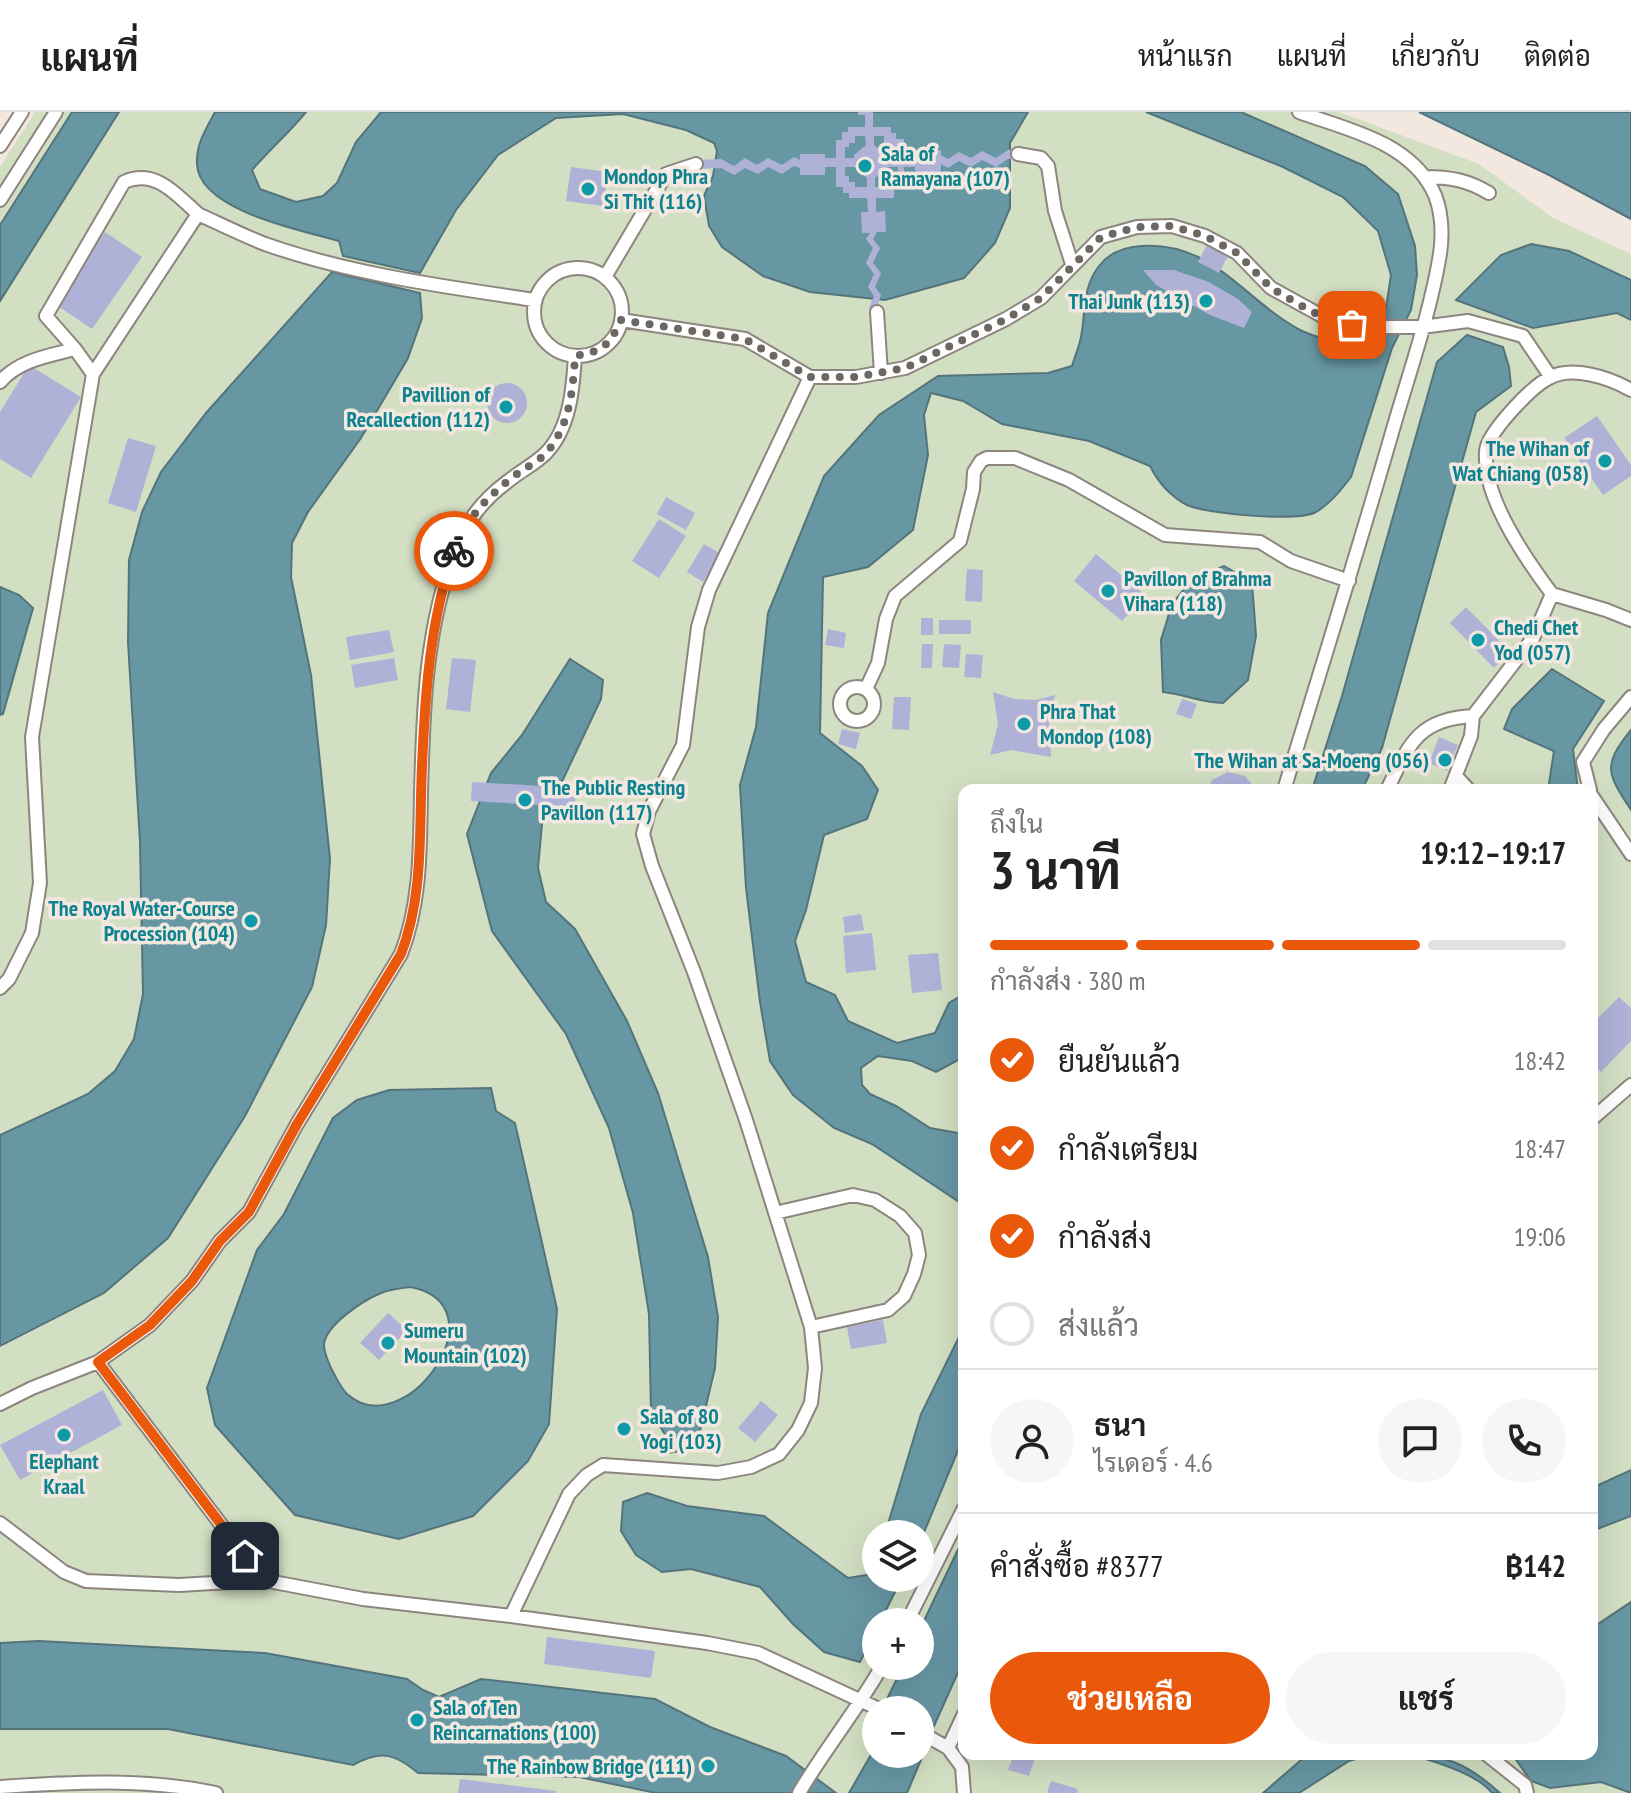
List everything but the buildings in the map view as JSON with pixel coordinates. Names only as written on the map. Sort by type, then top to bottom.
[{"type":"lane","points":[[0,146],[22,112]]},
{"type":"lane","points":[[0,200],[56,112]]},
{"type":"lane","points":[[1286,784],[1349,581],[1422,327],[1440,251],[1440,212],[1434,191],[1425,177],[1391,146],[1299,112]]},
{"type":"lane","points":[[1018,154],[1041,158],[1048,166],[1055,211],[1072,264]]},
{"type":"lane","points":[[605,277],[666,174],[696,164]]},
{"type":"lane","points":[[93,374],[46,316],[47,312],[124,182],[143,176],[160,181],[198,214],[265,244],[430,285],[535,300]]},
{"type":"lane","points":[[1425,177],[1449,177],[1469,182],[1489,193]]},
{"type":"lane","points":[[0,988],[9,979],[32,933],[40,883],[32,737],[93,374],[198,214]]},
{"type":"lane","points":[[621,320],[745,339],[810,377],[856,377],[881,373],[905,368],[1006,319],[1041,298],[1101,237],[1137,227],[1172,226],[1205,236],[1237,253],[1271,288],[1333,322],[1371,327],[1422,327],[1468,321],[1523,336],[1550,376]]},
{"type":"lane","points":[[576,268],[591,270],[605,277],[615,288],[621,301],[621,320],[612,341],[597,352],[575,356],[560,353],[544,342],[536,329],[533,313],[535,300],[545,282],[557,273],[576,268]]},
{"type":"lane","points":[[877,312],[881,373]]},
{"type":"lane","points":[[0,382],[10,370],[35,359],[75,349]]},
{"type":"lane","points":[[0,1404],[98,1362],[150,1325],[192,1281],[220,1241],[249,1212],[297,1124],[401,954],[412,926],[417,882],[428,655],[448,570],[470,517],[503,485],[547,453],[561,429],[573,397],[575,356]]},
{"type":"lane","points":[[1631,390],[1613,380],[1582,373],[1550,376],[1527,395],[1486,447],[1491,494],[1552,594],[1631,620]]},
{"type":"lane","points":[[511,1616],[569,1494],[587,1475],[603,1465],[718,1473],[751,1467],[779,1454],[798,1430],[811,1403],[815,1368],[811,1327],[746,1120],[643,834],[649,811],[683,745],[698,627],[709,590],[810,377]]},
{"type":"lane","points":[[866,689],[878,663],[886,619],[895,596],[960,541],[973,489],[974,472],[987,458],[1015,458],[1069,480],[1165,535],[1260,542],[1291,561],[1349,581]]},
{"type":"lane","points":[[1453,784],[1471,736],[1473,716],[1533,638],[1552,594]]},
{"type":"lane","points":[[1588,784],[1583,762],[1604,729],[1631,697]]},
{"type":"lane","points":[[1390,784],[1408,747],[1427,728],[1448,717],[1473,716]]},
{"type":"lane","points":[[1456,776],[1463,784]]},
{"type":"lane","points":[[1598,805],[1631,854]]},
{"type":"lane","points":[[1598,1114],[1631,1085]]},
{"type":"lane","points":[[775,1213],[853,1195],[875,1200],[900,1216],[915,1233],[919,1255],[904,1296],[888,1310],[811,1327]]},
{"type":"lane","points":[[98,1362],[263,1580]]},
{"type":"lane","points":[[914,1608],[958,1520]]},
{"type":"lane","points":[[0,1523],[64,1572],[86,1581],[179,1585],[263,1580],[363,1599],[707,1643],[758,1653],[862,1700]]},
{"type":"lane","points":[[799,1793],[862,1701]]},
{"type":"lane","points":[[948,1748],[958,1727]]},
{"type":"lane","points":[[934,1740],[948,1748],[962,1767],[964,1793]]},
{"type":"lane","points":[[1494,1760],[1525,1785],[1527,1793]]},
{"type":"lane","points":[[0,1787],[95,1781],[184,1786],[216,1793]]},
{"type":"green space","points":[[35,112],[1339,112],[1479,164],[1553,218],[1631,254],[1631,1793],[0,1793],[0,167]]},
{"type":"water","points":[[72,112],[119,112],[0,301],[0,225]]},
{"type":"water","points":[[215,112],[306,112],[252,170],[260,189],[296,202],[323,196],[337,183],[356,142],[381,112],[1028,112],[1010,143],[1010,208],[995,243],[964,278],[885,300],[810,292],[763,276],[722,247],[709,226],[704,196],[713,176],[717,151],[714,143],[686,130],[623,114],[556,118],[498,155],[456,210],[420,273],[343,256],[339,241],[279,225],[234,206],[215,194],[202,180],[197,157],[200,143]]},
{"type":"water","points":[[1146,112],[1241,112],[1365,166],[1398,194],[1415,246],[1417,275],[1411,310],[1392,348],[1351,477],[1331,501],[1306,515],[1272,517],[1197,508],[1170,493],[1150,466],[1089,441],[1002,424],[963,401],[931,393],[924,415],[928,455],[913,530],[868,567],[823,577],[820,733],[862,766],[878,790],[867,819],[824,835],[806,910],[795,941],[806,982],[835,995],[848,1021],[897,1043],[935,1033],[949,1003],[958,998],[958,1060],[936,1072],[912,1061],[878,1056],[861,1068],[862,1085],[870,1094],[930,1128],[958,1133],[958,1201],[872,1144],[834,1128],[793,1095],[770,1061],[746,888],[740,785],[756,727],[768,613],[824,476],[879,415],[938,376],[1048,373],[1072,366],[1081,337],[1090,283],[1103,261],[1118,252],[1141,246],[1166,247],[1188,253],[1208,262],[1300,330],[1371,350],[1386,308],[1391,275],[1378,231],[1343,197],[1283,167]]},
{"type":"water","points":[[1419,112],[1631,112],[1631,219],[1549,175]]},
{"type":"water","points":[[1531,244],[1569,251],[1631,280],[1631,320],[1617,313],[1533,328],[1456,300],[1501,255]]},
{"type":"water","points":[[332,272],[420,293],[422,318],[408,358],[361,438],[308,512],[292,543],[291,577],[311,675],[330,859],[326,925],[312,987],[245,1116],[168,1238],[104,1293],[0,1346],[0,1135],[88,1094],[115,1071],[134,1039],[143,994],[140,842],[128,642],[129,560],[142,512],[161,472],[206,413]]},
{"type":"water","points":[[1467,335],[1503,347],[1511,386],[1476,412],[1382,748],[1365,784],[1314,784],[1342,696],[1437,362]]},
{"type":"water","points":[[1224,566],[1252,582],[1256,636],[1248,680],[1223,703],[1163,692],[1161,640],[1172,604],[1193,578]]},
{"type":"water","points":[[0,587],[19,595],[33,608],[3,714],[0,715]]},
{"type":"water","points":[[570,659],[603,680],[601,699],[542,824],[538,868],[546,902],[575,929],[627,1021],[658,1093],[708,1257],[718,1317],[715,1368],[696,1448],[668,1453],[666,1436],[651,1412],[649,1314],[633,1213],[609,1128],[566,1034],[492,931],[467,834],[491,773],[522,735]]},
{"type":"water","points":[[1552,669],[1604,701],[1573,749],[1577,784],[1549,784],[1554,751],[1504,729],[1512,709]]},
{"type":"water","points":[[1631,730],[1631,810],[1611,770],[1615,752]]},
{"type":"water","points":[[491,1088],[496,1111],[515,1123],[557,1309],[549,1424],[528,1461],[473,1516],[399,1539],[295,1515],[215,1425],[207,1388],[257,1250],[284,1214],[333,1118],[357,1100],[389,1090]],"holes":[[[411,1287],[437,1299],[448,1319],[447,1343],[436,1367],[417,1388],[395,1402],[370,1405],[347,1394],[326,1357],[324,1345],[331,1329],[346,1314],[381,1293]]]},
{"type":"water","points":[[958,1339],[958,1450],[929,1520],[889,1520],[921,1414]]},
{"type":"water","points":[[1631,1470],[1631,1516],[1598,1529],[1598,1485]]},
{"type":"water","points":[[647,1493],[687,1506],[764,1516],[848,1578],[862,1576],[862,1592],[895,1592],[887,1608],[862,1608],[860,1662],[824,1652],[793,1624],[760,1587],[691,1569],[662,1572],[636,1555],[621,1531],[623,1502]]},
{"type":"water","points":[[958,1550],[958,1672],[934,1726],[934,1696],[888,1696],[896,1680],[934,1680],[934,1608],[930,1608]]},
{"type":"water","points":[[1631,1602],[1631,1793],[1601,1782],[1550,1788],[1531,1781],[1516,1760],[1598,1760],[1598,1624]]},
{"type":"water","points":[[39,1641],[265,1653],[407,1679],[439,1697],[481,1679],[655,1699],[710,1727],[786,1756],[836,1793],[656,1793],[579,1777],[418,1773],[402,1761],[387,1756],[372,1757],[353,1765],[168,1729],[0,1729],[0,1643]]},
{"type":"water","points":[[1301,1760],[1352,1760],[1299,1793],[1263,1793]]},
{"type":"water","points":[[1428,1760],[1448,1760],[1467,1768],[1500,1793],[1492,1793],[1476,1779]]},
{"type":"water","points":[[863,1768],[918,1768],[907,1793],[849,1793]]},
{"type":"way so far","points":[[454,551],[470,517],[503,485],[547,453],[561,429],[573,397],[575,356],[597,352],[612,341],[621,320],[745,339],[810,377],[856,377],[905,368],[1006,319],[1041,298],[1101,237],[1137,227],[1172,226],[1205,236],[1237,253],[1271,288],[1333,322],[1352,325]]},
{"type":"place","name":"Sala of Ramayana (107)","points":[[865,166]]},
{"type":"place","name":"Mondop Phra Si Thit (116)","points":[[588,189]]},
{"type":"place","name":"Thai Junk (113)","points":[[1206,301]]},
{"type":"place","name":"Pavillion of Recallection (112)","points":[[506,407]]},
{"type":"place","name":"The Wihan of Wat Chiang (058)","points":[[1605,461]]},
{"type":"place","name":"Pavillon of Brahma Vihara (118)","points":[[1108,591]]},
{"type":"place","name":"Chedi Chet Yod (057)","points":[[1478,640]]},
{"type":"place","name":"Phra That Mondop (108)","points":[[1024,724]]},
{"type":"place","name":"The Wihan at Sa-Moeng (056)","points":[[1445,760]]},
{"type":"place","name":"The Public Resting Pavillon (117)","points":[[525,800]]},
{"type":"place","name":"The Royal Water-Course Procession (104)","points":[[251,921]]},
{"type":"place","name":"Sumeru Mountain (102)","points":[[388,1343]]},
{"type":"place","name":"Sala of 80 Yogi (103)","points":[[624,1429]]},
{"type":"place","name":"Elephant Kraal","points":[[64,1435]]},
{"type":"place","name":"Sala of Ten Reincarnations (100)","points":[[417,1720]]},
{"type":"place","name":"The Rainbow Bridge (111)","points":[[708,1766]]},
{"type":"route","points":[[245,1556],[98,1362],[150,1325],[192,1281],[220,1241],[249,1212],[297,1124],[401,954],[412,926],[417,882],[428,655],[454,551]]}]
